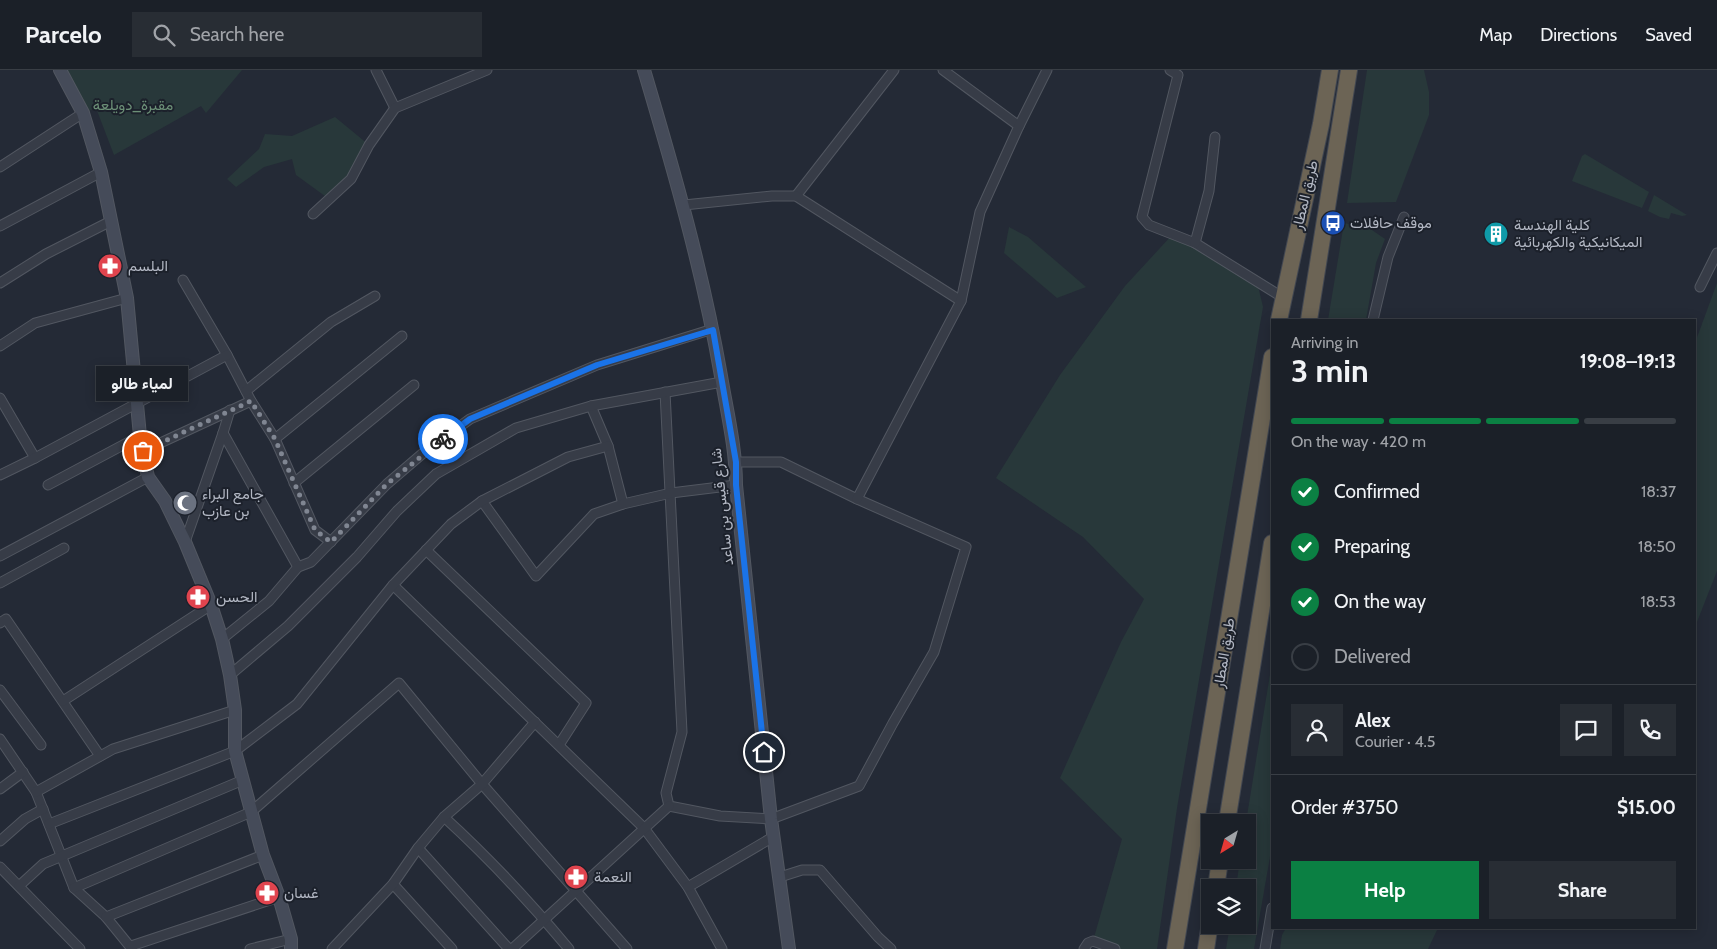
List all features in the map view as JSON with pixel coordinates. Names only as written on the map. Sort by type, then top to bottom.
[{"type":"highway","points":[[1318,70],[1321,124]]},
{"type":"highway","name":"طريق المطار","points":[[1279,319],[1282,297],[1321,124],[1330,70]]},
{"type":"highway","name":"طريق المطار","points":[[1309,319],[1349,71]]},
{"type":"highway","name":"طريق المطار","points":[[1175,949],[1271,363]]},
{"type":"highway","name":"طريق المطار","points":[[1227,814],[1271,549]]},
{"type":"highway","points":[[1206,949],[1208,934]]},
{"type":"main road","points":[[60,70],[83,113],[101,172],[126,298],[140,436],[148,477],[164,501],[185,542],[211,605],[222,639],[235,710],[234,751],[263,855],[279,897],[291,944]]},
{"type":"main road","name":"شارع قيس بن ساعد","points":[[644,70],[684,205],[713,330],[736,462],[736,485],[771,819],[789,949]]},
{"type":"street","points":[[376,70],[395,108]]},
{"type":"street","points":[[313,214],[351,179],[370,144],[395,108],[487,70]]},
{"type":"street","points":[[796,196],[894,70]]},
{"type":"street","points":[[943,70],[1019,126]]},
{"type":"street","points":[[857,499],[961,301],[980,212],[1047,70]]},
{"type":"street","points":[[1170,70],[1179,73],[1142,217],[1149,225],[1195,243],[1282,297]]},
{"type":"street","points":[[0,167],[83,113]]},
{"type":"street","points":[[1195,243],[1210,191],[1215,137]]},
{"type":"street","points":[[0,226],[101,172]]},
{"type":"street","points":[[684,205],[772,196],[796,196],[961,301]]},
{"type":"street","points":[[1373,319],[1388,257],[1404,217]]},
{"type":"street","points":[[0,283],[46,254],[111,221]]},
{"type":"street","points":[[1700,287],[1717,253]]},
{"type":"street","points":[[183,280],[227,355],[251,401],[275,439],[315,530],[331,542]]},
{"type":"street","points":[[246,391],[330,322],[375,296]]},
{"type":"street","points":[[0,346],[35,323],[126,298]]},
{"type":"street","points":[[222,639],[269,601],[298,567],[311,562],[387,484],[422,454],[470,419],[597,365],[713,330]]},
{"type":"street","points":[[275,439],[402,336]]},
{"type":"street","points":[[0,475],[227,355]]},
{"type":"street","points":[[230,675],[288,626],[358,557],[397,511],[436,474],[516,428],[591,406],[722,382]]},
{"type":"street","points":[[294,483],[414,385]]},
{"type":"street","points":[[665,392],[682,732],[666,793],[669,806]]},
{"type":"street","points":[[0,398],[35,458]]},
{"type":"street","points":[[143,451],[251,401]]},
{"type":"street","points":[[591,406],[608,446],[623,504]]},
{"type":"street","points":[[185,542],[224,433],[230,410]]},
{"type":"street","points":[[224,433],[298,567]]},
{"type":"street","points":[[48,485],[140,436]]},
{"type":"street","points":[[49,824],[234,751],[297,704],[393,585],[451,524],[482,501],[568,457],[608,446]]},
{"type":"street","points":[[669,806],[720,816],[771,819],[859,786],[893,722],[934,652],[966,548],[857,499],[781,462],[736,462]]},
{"type":"street","points":[[0,556],[148,477]]},
{"type":"street","points":[[482,501],[536,576],[594,514],[623,504],[671,493],[736,485]]},
{"type":"street","points":[[0,583],[64,548]]},
{"type":"street","points":[[426,550],[586,703],[559,745]]},
{"type":"street","points":[[393,585],[644,828],[688,887],[722,949]]},
{"type":"street","points":[[63,701],[211,605]]},
{"type":"street","points":[[0,623],[6,619],[100,756]]},
{"type":"street","points":[[74,888],[251,812],[399,683],[482,784],[626,949]]},
{"type":"street","points":[[0,690],[41,745]]},
{"type":"street","points":[[36,792],[113,749],[235,710]]},
{"type":"street","points":[[332,949],[393,884],[418,848],[444,818],[482,784],[535,722]]},
{"type":"street","points":[[0,738],[36,792],[74,888],[106,917],[131,948],[279,897]]},
{"type":"street","points":[[0,789],[23,772]]},
{"type":"street","points":[[19,886],[43,864],[243,780]]},
{"type":"street","points":[[418,848],[510,949],[669,806]]},
{"type":"street","points":[[0,841],[25,819],[43,809]]},
{"type":"street","points":[[444,818],[477,848],[569,949]]},
{"type":"street","points":[[688,887],[773,837]]},
{"type":"street","points":[[106,917],[263,855]]},
{"type":"street","points":[[0,867],[80,949]]},
{"type":"street","points":[[780,877],[802,870],[820,870],[878,937],[891,949]]},
{"type":"street","points":[[393,884],[452,949]]},
{"type":"street","points":[[1265,949],[1271,914]]},
{"type":"street","points":[[1084,949],[1088,943],[1093,941],[1115,949]]},
{"type":"street","points":[[250,949],[291,944]]},
{"type":"green space","name":"مقبرة_دويلعة","points":[[60,70],[242,70],[206,113],[201,106],[114,155],[96,108],[83,113]]},
{"type":"green space","points":[[1367,70],[1424,70],[1429,92],[1429,115],[1396,202],[1347,203]]},
{"type":"green space","points":[[335,117],[369,145],[351,179],[329,199],[296,175],[292,159],[264,167],[236,187],[227,179],[259,149],[265,134],[292,136]]},
{"type":"green space","points":[[1585,154],[1649,192],[1642,208],[1572,181],[1582,156]]},
{"type":"green space","points":[[1654,195],[1687,215],[1682,216],[1671,213],[1669,219],[1648,211]]},
{"type":"green space","points":[[1344,223],[1369,228],[1385,239],[1376,263],[1366,319],[1328,319]]},
{"type":"green space","points":[[1009,227],[1028,237],[1086,287],[1057,298],[1004,253]]},
{"type":"green space","points":[[1172,235],[1258,286],[1263,307],[1177,808],[1157,949],[1115,949],[1093,941],[1122,839],[1060,778],[1121,642],[1144,599],[1083,537],[996,478],[1060,375],[1125,286]]},
{"type":"green space","points":[[1717,283],[1717,571],[1696,624],[1696,340]]},
{"type":"green space","points":[[1271,668],[1271,851],[1254,949],[1226,949],[1228,934],[1256,934],[1256,879],[1237,879],[1239,869],[1256,869],[1256,814],[1247,814]]},
{"type":"green space","points":[[1285,929],[1438,929],[1428,949],[1280,949],[1282,935]]},
{"type":"way so far","points":[[143,451],[251,401],[275,439],[315,530],[331,542],[387,484],[443,439]]},
{"type":"place","name":"موقف حافلات","points":[[1333,223]]},
{"type":"place","name":"كلية الهندسة الميكانيكية والكهربائية","points":[[1496,234]]},
{"type":"place","name":"البلسم","points":[[110,266]]},
{"type":"place","name":"لمياء طالو","points":[[143,451]]},
{"type":"place","name":"جامع البراء بن عازب","points":[[185,503]]},
{"type":"place","name":"الحسن","points":[[198,597]]},
{"type":"place","name":"النعمة","points":[[576,877]]},
{"type":"place","name":"غسان","points":[[267,893]]},
{"type":"route","points":[[443,439],[470,419],[597,365],[713,330],[736,462],[736,485],[764,752]]}]
